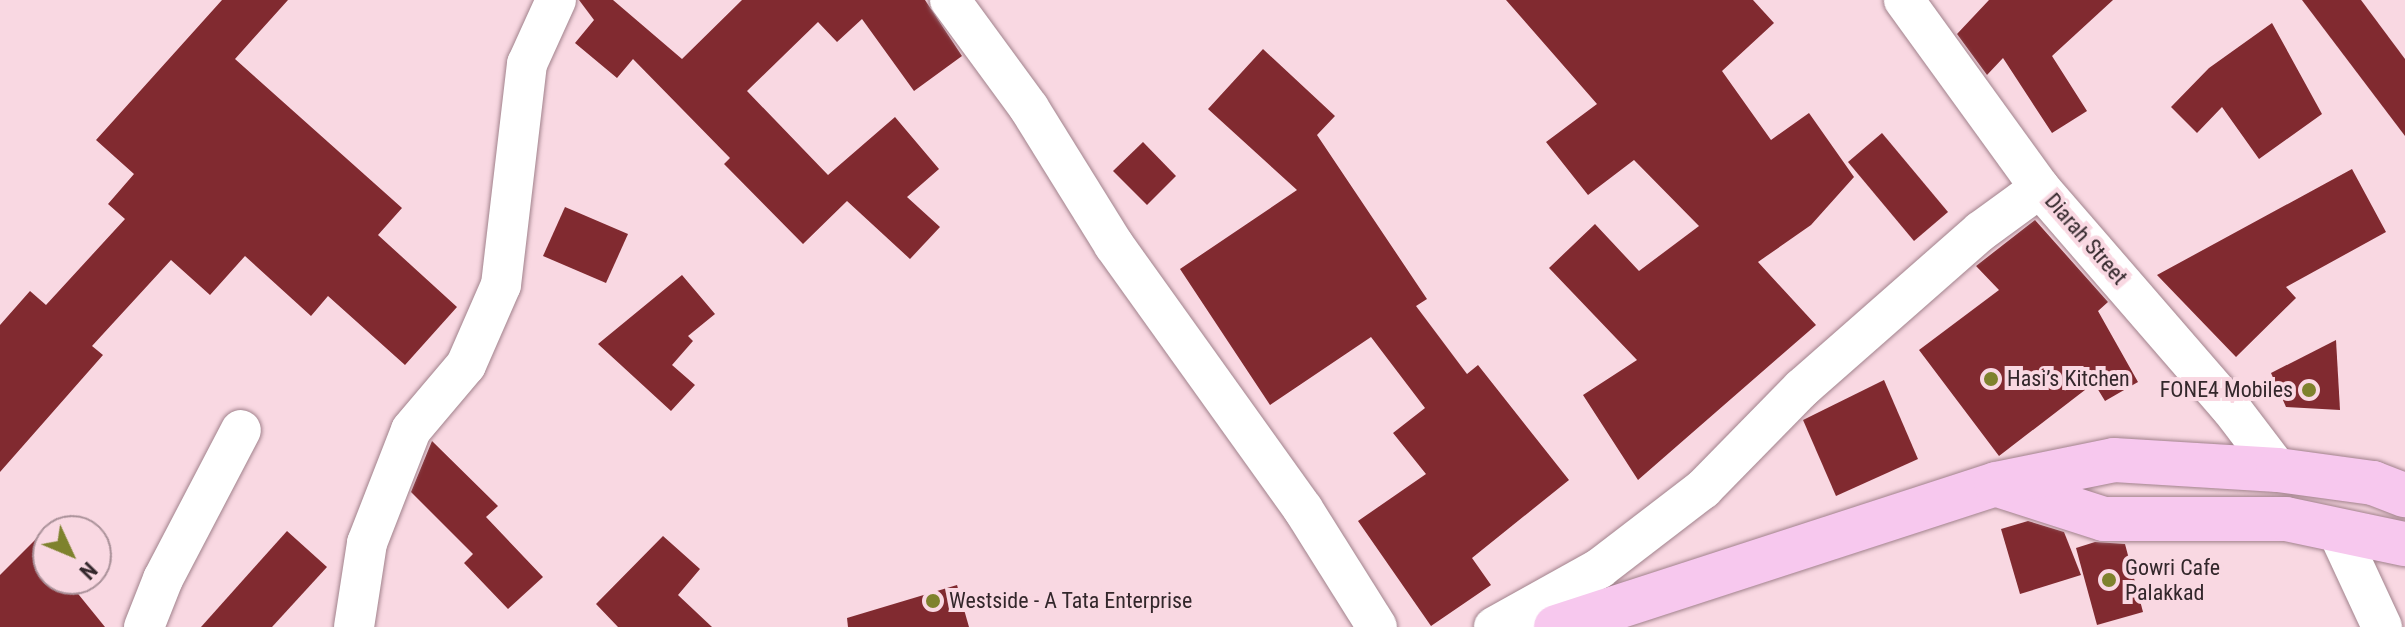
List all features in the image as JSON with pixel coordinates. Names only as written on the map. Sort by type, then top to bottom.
[{"type":"main road","points":[[1556,627],[1996,484],[2114,460],[2278,470],[2373,483],[2405,495]]},
{"type":"main road","points":[[1996,484],[2104,519],[2286,519],[2405,544]]},
{"type":"street","points":[[354,627],[367,543],[411,430],[466,365],[501,285],[527,64],[556,0]]},
{"type":"street","points":[[950,0],[1029,108],[1122,257],[1303,509],[1377,627]]},
{"type":"street","name":"Diarah Street","points":[[1904,0],[2040,188],[2230,407],[2278,470]]},
{"type":"street","points":[[1494,627],[1600,568],[1703,489],[1802,388],[1981,231],[2040,188]]},
{"type":"street","points":[[144,627],[163,579],[241,430]]},
{"type":"street","points":[[2337,530],[2382,627]]},
{"type":"building","points":[[222,0],[288,0],[235,59],[402,208],[378,235],[457,307],[405,365],[328,296],[311,316],[245,256],[210,295],[171,260],[92,346],[103,355],[0,472],[0,325],[30,291],[46,305],[125,219],[108,204],[134,174],[96,140]]},
{"type":"building","points":[[579,0],[613,0],[682,59],[742,0],[925,0],[962,56],[914,91],[862,19],[837,42],[818,22],[747,91],[828,175],[895,117],[939,169],[907,197],[940,227],[910,259],[847,201],[803,244],[724,164],[730,158],[633,59],[617,78],[575,43],[594,20]]},
{"type":"building","points":[[1506,0],[1753,0],[1774,23],[1722,71],[1771,140],[1809,113],[1854,177],[1811,225],[1758,262],[1816,325],[1638,480],[1583,395],[1637,360],[1549,268],[1595,224],[1639,271],[1699,226],[1634,160],[1588,195],[1546,142],[1597,104]]},
{"type":"building","points":[[1989,0],[2113,0],[2052,56],[2087,111],[2052,133],[2003,58],[1987,75],[1957,34]]},
{"type":"building","points":[[2302,0],[2361,0],[2405,59],[2405,136]]},
{"type":"building","points":[[2272,23],[2322,114],[2259,159],[2222,107],[2197,133],[2171,107],[2209,68]]},
{"type":"building","points":[[1263,49],[1335,116],[1317,135],[1427,299],[1416,306],[1467,374],[1478,365],[1569,480],[1472,558],[1491,585],[1431,626],[1358,521],[1426,474],[1393,433],[1425,408],[1371,337],[1270,405],[1180,269],[1297,190],[1208,109]]},
{"type":"building","points":[[1882,133],[1948,212],[1914,241],[1848,162]]},
{"type":"building","points":[[1143,142],[1176,176],[1147,205],[1113,171]]},
{"type":"building","points":[[2352,169],[2386,232],[2286,287],[2296,298],[2236,357],[2157,275]]},
{"type":"building","points":[[565,207],[628,234],[606,283],[543,256]]},
{"type":"building","points":[[2035,220],[2108,302],[2098,311],[2138,382],[2105,401],[2094,383],[1999,456],[1919,350],[1999,290],[1976,266]]},
{"type":"building","points":[[682,275],[715,314],[688,336],[693,341],[672,365],[695,385],[671,411],[598,344]]},
{"type":"building","name":"FONE4 Mobiles","points":[[2336,340],[2340,410],[2286,407],[2271,373]]},
{"type":"building","points":[[1884,380],[1918,459],[1836,496],[1803,420]]},
{"type":"building","points":[[432,441],[498,506],[486,517],[543,577],[508,609],[464,563],[473,554],[411,492]]},
{"type":"building","points":[[2028,521],[2064,532],[2081,575],[2020,594],[2001,529]]},
{"type":"building","points":[[287,531],[327,567],[272,627],[201,627]]},
{"type":"building","points":[[663,536],[700,569],[678,595],[712,627],[618,627],[596,604]]},
{"type":"building","name":"Gowri Cafe Palakkad","points":[[2095,542],[2125,544],[2143,612],[2097,625],[2076,548]]},
{"type":"building","points":[[32,543],[32,595],[79,595],[105,627],[0,627],[0,575]]},
{"type":"building","name":"Westside - A Tata Enterprise","points":[[957,585],[969,627],[848,627],[847,618]]},
{"type":"place","name":"Hasi’s Kitchen","points":[[1991,379]]},
{"type":"place","name":"FONE4 Mobiles","points":[[2309,390]]},
{"type":"place","name":"Gowri Cafe Palakkad","points":[[2109,580]]},
{"type":"place","name":"Westside - A Tata Enterprise","points":[[933,601]]}]
